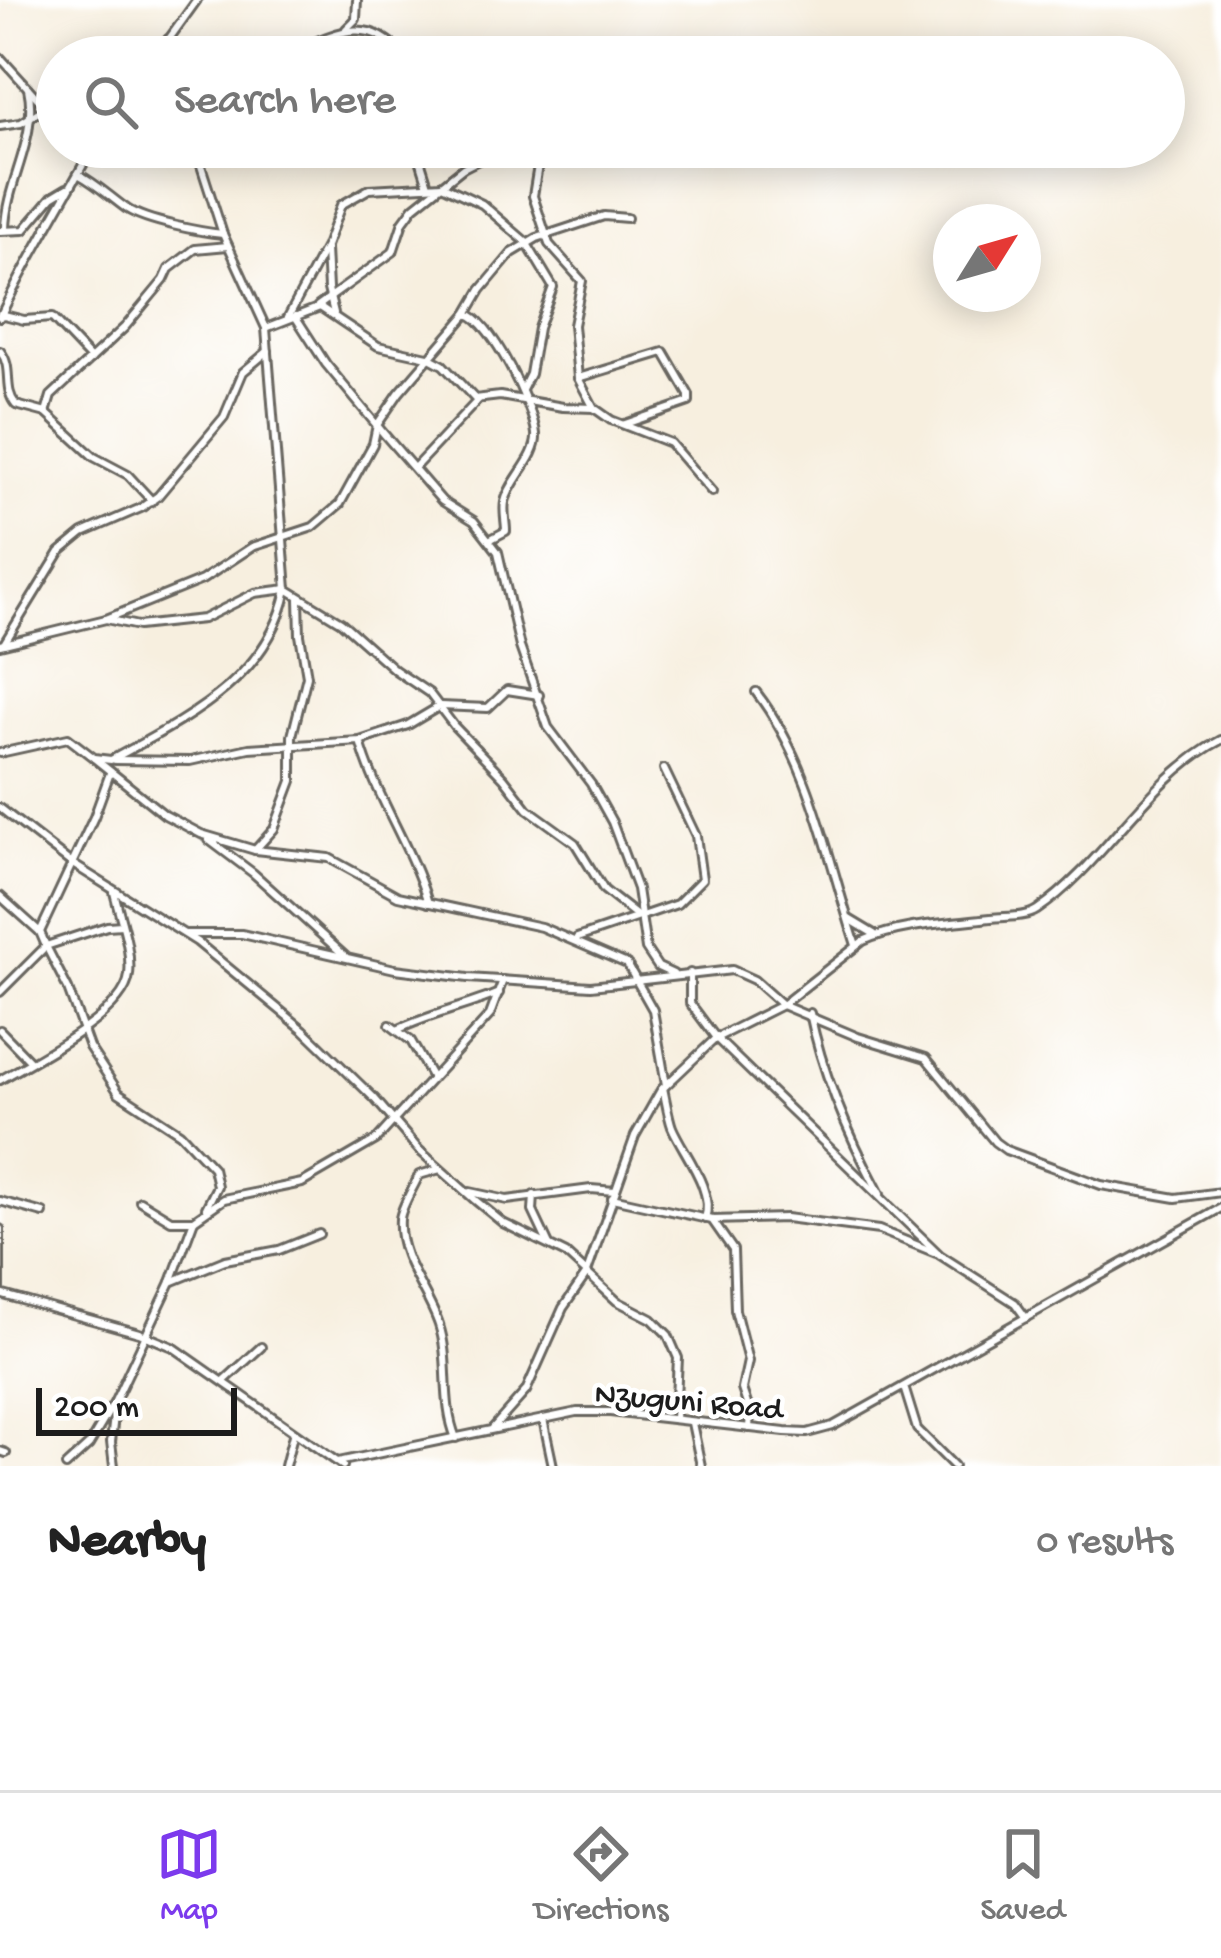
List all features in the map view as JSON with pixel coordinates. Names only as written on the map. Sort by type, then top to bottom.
[{"type":"street","points":[[170,36],[197,0]]},
{"type":"street","points":[[328,36],[356,20],[357,0]]},
{"type":"street","points":[[346,28],[372,36]]},
{"type":"street","points":[[0,57],[36,97]]},
{"type":"street","points":[[28,88],[25,153],[7,198],[2,230],[26,228],[52,197],[67,188]]},
{"type":"street","points":[[0,126],[36,115]]},
{"type":"street","points":[[81,168],[0,314],[24,320],[52,318],[91,360]]},
{"type":"street","points":[[112,760],[203,709],[230,686],[276,629],[287,589],[266,328],[228,246],[202,168]]},
{"type":"street","points":[[423,168],[428,185]]},
{"type":"street","points":[[266,328],[329,300],[393,252],[407,214],[463,168]]},
{"type":"street","points":[[537,168],[532,194],[546,236],[582,281],[573,319],[578,378],[594,408]]},
{"type":"street","points":[[78,174],[134,212],[183,229],[224,234]]},
{"type":"street","points":[[283,321],[326,246],[338,211],[350,197],[368,189],[442,185],[482,204],[526,242],[553,291],[538,328],[524,394]]},
{"type":"street","points":[[2,644],[106,620],[202,580],[245,550],[308,529],[340,505],[373,444],[377,425],[467,314],[502,262],[526,242],[608,214],[628,218]]},
{"type":"street","points":[[46,412],[49,398],[134,318],[169,268],[195,249],[228,246]]},
{"type":"street","points":[[326,246],[329,300],[335,316]]},
{"type":"street","points":[[318,306],[378,346],[428,357],[454,372],[478,399]]},
{"type":"street","points":[[261,311],[283,321]]},
{"type":"street","points":[[467,314],[476,315],[485,326],[524,394],[536,438],[506,499],[506,531],[490,539]]},
{"type":"street","points":[[296,316],[326,364],[377,425],[442,501],[471,519],[500,556],[520,647],[548,727],[612,822],[634,877],[648,954],[658,967],[676,975]]},
{"type":"street","points":[[0,351],[8,364],[12,401],[29,411],[46,412],[94,457],[128,475],[152,501]]},
{"type":"street","points":[[2,644],[69,543],[152,501],[224,417],[243,372],[268,351]]},
{"type":"street","points":[[578,378],[664,352],[689,402],[622,425]]},
{"type":"street","points":[[415,467],[478,399],[524,394],[562,407],[594,408],[622,425],[670,443],[712,492]]},
{"type":"street","points":[[106,620],[138,626],[203,619],[255,592],[287,589],[341,622],[429,693],[528,809],[575,843],[604,890],[641,919]]},
{"type":"street","points":[[255,850],[274,829],[290,789],[290,747],[307,676],[299,635],[299,599]]},
{"type":"street","points":[[94,758],[190,761],[249,748],[360,741],[408,725],[440,706],[488,708],[507,690],[539,695]]},
{"type":"street","points":[[756,692],[779,721],[793,754],[838,876],[856,945]]},
{"type":"street","points":[[0,753],[68,738],[165,815],[201,834],[253,873],[347,958]]},
{"type":"street","points":[[493,1428],[526,1391],[562,1308],[586,1275],[634,1136],[665,1087],[716,1038],[782,1005],[856,945],[876,935],[1032,914],[1094,859],[1171,776],[1221,740]]},
{"type":"street","points":[[360,741],[372,782],[429,905]]},
{"type":"street","points":[[574,939],[682,901],[703,874],[696,836],[664,769]]},
{"type":"street","points":[[40,932],[110,773]]},
{"type":"street","points":[[0,808],[71,863],[186,934],[304,1030],[440,1169],[503,1223],[573,1259],[617,1301],[652,1319],[673,1342],[680,1370],[675,1419]]},
{"type":"street","points":[[201,834],[255,850],[329,858],[377,888],[429,905],[531,925],[627,964],[652,1010],[672,1126],[685,1148],[709,1220],[733,1250],[735,1310],[748,1361],[742,1389],[750,1413],[749,1429]]},
{"type":"street","points":[[0,1080],[81,1031],[118,998],[128,982],[114,891]]},
{"type":"street","points":[[0,896],[40,932],[68,989],[81,1031],[122,1096],[170,1125],[213,1168],[217,1186],[205,1211]]},
{"type":"street","points":[[846,917],[876,935]]},
{"type":"street","points":[[0,992],[46,946],[122,925]]},
{"type":"street","points":[[186,934],[242,934],[395,969],[591,986],[732,970],[754,980],[782,1005],[858,1037],[926,1058],[994,1142],[1006,1150],[1100,1185],[1185,1198],[1221,1192]]},
{"type":"street","points":[[690,973],[691,1004],[716,1038],[940,1255]]},
{"type":"street","points":[[66,1466],[95,1437],[114,1403],[171,1282],[194,1220],[224,1199],[266,1193],[319,1176],[376,1140],[490,1015],[503,980]]},
{"type":"street","points":[[432,1078],[411,1041],[393,1028],[499,993]]},
{"type":"street","points":[[810,1013],[857,1148],[883,1199]]},
{"type":"street","points":[[0,1030],[30,1061]]},
{"type":"street","points":[[440,1169],[417,1178],[400,1218],[410,1266],[432,1300],[441,1329],[447,1411],[456,1438]]},
{"type":"street","points":[[465,1191],[507,1200],[592,1189],[709,1220],[785,1218],[879,1230],[940,1255],[1015,1303],[1026,1318]]},
{"type":"street","points":[[534,1195],[533,1211],[550,1245]]},
{"type":"street","points":[[0,1201],[43,1213]]},
{"type":"street","points":[[140,1202],[165,1218],[194,1220]]},
{"type":"street","name":"Nzuguni Road","points":[[0,1292],[145,1335],[186,1354],[340,1464],[577,1412],[817,1431],[1221,1208]]},
{"type":"street","points":[[0,1233],[0,1292]]},
{"type":"street","points":[[171,1282],[225,1260],[279,1250],[319,1234]]},
{"type":"street","points":[[224,1382],[261,1347]]},
{"type":"street","points":[[904,1387],[917,1429],[953,1466]]},
{"type":"street","points":[[114,1403],[114,1466]]},
{"type":"street","points":[[543,1419],[553,1466]]},
{"type":"street","points":[[692,1423],[701,1466]]},
{"type":"street","points":[[285,1466],[294,1433]]},
{"type":"street","points":[[318,1466],[327,1455]]}]
